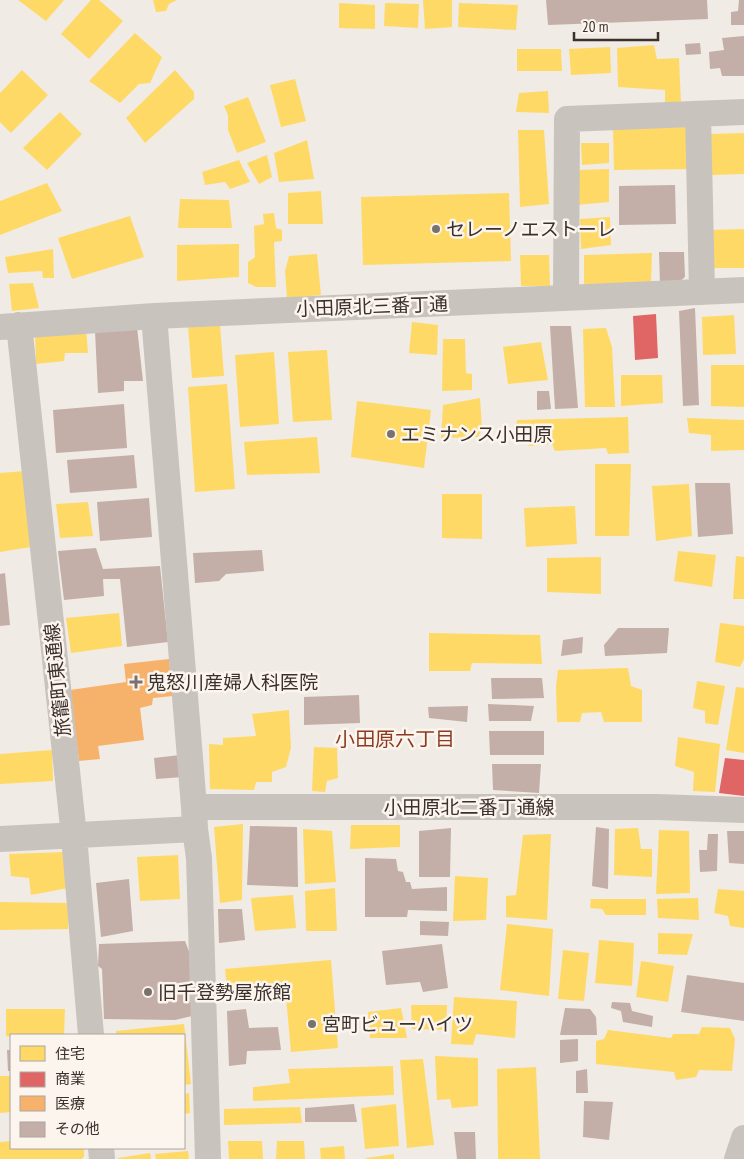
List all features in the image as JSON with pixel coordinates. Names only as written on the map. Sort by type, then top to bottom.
[{"type":"street","points":[[566,298],[567,119],[744,112]]},
{"type":"street","points":[[698,114],[702,292]]},
{"type":"street","name":"小田原北三番丁通","points":[[9,326],[154,316],[744,290]]},
{"type":"street","points":[[154,316],[199,858],[208,1159]]},
{"type":"street","name":"旅籠町東通線","points":[[9,326],[74,836],[91,1034]]},
{"type":"street","name":"小田原北二番丁通線","points":[[0,840],[74,836],[195,818],[657,807],[744,810]]},
{"type":"street","points":[[737,1159],[744,1138]]},
{"type":"building: 住宅","points":[[18,0],[64,0],[46,21]]},
{"type":"building: 住宅","points":[[91,0],[99,0],[123,21],[89,59],[61,34]]},
{"type":"building: 住宅","points":[[153,0],[177,0],[169,4],[166,11],[156,12]]},
{"type":"building: 住宅","points":[[423,0],[452,0],[452,27],[425,29]]},
{"type":"building: 住宅","points":[[339,3],[375,5],[375,29],[339,28]]},
{"type":"building: 住宅","points":[[385,3],[419,4],[418,28],[384,26]]},
{"type":"building: 住宅","points":[[459,3],[518,5],[516,30],[458,27]]},
{"type":"building: 住宅","points":[[135,33],[162,57],[150,83],[139,84],[120,103],[89,81]]},
{"type":"building: 住宅","points":[[654,45],[657,59],[679,58],[681,104],[665,103],[665,90],[618,87],[617,48]]},
{"type":"building: 住宅","points":[[610,47],[611,73],[571,75],[569,49]]},
{"type":"building: 住宅","points":[[517,49],[561,49],[562,71],[517,71]]},
{"type":"building: 住宅","points":[[22,70],[48,95],[11,133],[0,122],[0,93]]},
{"type":"building: 住宅","points":[[175,70],[194,92],[194,99],[145,143],[126,118]]},
{"type":"building: 住宅","points":[[295,79],[306,121],[281,127],[270,85]]},
{"type":"building: 住宅","points":[[548,91],[549,113],[516,112],[519,93]]},
{"type":"building: 住宅","points":[[248,97],[266,142],[237,153],[228,130],[228,115],[224,106]]},
{"type":"building: 住宅","points":[[60,112],[82,134],[47,170],[23,148]]},
{"type":"building: 住宅","points":[[691,127],[692,169],[614,170],[613,128]]},
{"type":"building: 住宅","points":[[518,130],[544,130],[549,204],[520,207]]},
{"type":"building: 住宅","points":[[744,133],[744,174],[712,175],[711,134]]},
{"type":"building: 住宅","points":[[307,140],[314,179],[279,182],[274,153]]},
{"type":"building: 住宅","points":[[581,143],[609,143],[609,163],[582,165]]},
{"type":"building: 住宅","points":[[267,155],[272,177],[259,184],[247,163]]},
{"type":"building: 住宅","points":[[239,160],[250,182],[230,189],[225,182],[205,185],[202,172]]},
{"type":"building: 住宅","points":[[609,169],[609,202],[576,205],[576,170]]},
{"type":"building: 住宅","points":[[47,183],[62,211],[0,235],[0,201]]},
{"type":"building: 住宅","points":[[321,191],[323,224],[288,224],[288,193]]},
{"type":"building: 住宅","name":"セレーノエストーレ","points":[[509,193],[511,261],[363,265],[361,197]]},
{"type":"building: 住宅","points":[[180,199],[229,200],[232,228],[178,228]]},
{"type":"building: 住宅","points":[[274,213],[276,228],[282,230],[282,241],[274,242],[276,287],[256,287],[248,283],[248,262],[255,257],[254,226],[264,224],[263,214]]},
{"type":"building: 住宅","points":[[130,216],[144,257],[72,279],[58,238]]},
{"type":"building: 住宅","points":[[610,217],[611,245],[581,249],[580,219]]},
{"type":"building: 住宅","points":[[744,229],[744,268],[711,268],[711,230]]},
{"type":"building: 住宅","points":[[239,244],[239,277],[177,281],[177,245]]},
{"type":"building: 住宅","points":[[53,249],[54,278],[43,278],[42,271],[8,273],[5,257]]},
{"type":"building: 住宅","points":[[652,253],[651,283],[584,284],[584,255]]},
{"type":"building: 住宅","points":[[317,254],[321,295],[287,298],[285,271],[289,256]]},
{"type":"building: 住宅","points":[[520,255],[549,255],[550,286],[521,286]]},
{"type":"building: 住宅","points":[[33,283],[39,308],[12,311],[9,284]]},
{"type":"building: 住宅","points":[[734,315],[736,354],[703,355],[702,317]]},
{"type":"building: 住宅","points":[[412,322],[438,325],[437,355],[409,353]]},
{"type":"building: 住宅","points":[[220,324],[224,376],[192,378],[188,326]]},
{"type":"building: 住宅","points":[[86,328],[88,353],[65,353],[64,361],[36,364],[35,333]]},
{"type":"building: 住宅","points":[[606,328],[612,347],[615,407],[585,407],[583,329]]},
{"type":"building: 住宅","points":[[443,339],[465,339],[466,373],[472,374],[472,390],[442,391]]},
{"type":"building: 住宅","points":[[541,342],[548,380],[508,384],[503,347]]},
{"type":"building: 住宅","points":[[327,350],[332,420],[293,422],[288,352]]},
{"type":"building: 住宅","points":[[274,352],[279,424],[240,427],[235,355]]},
{"type":"building: 住宅","points":[[711,365],[744,365],[744,407],[711,406]]},
{"type":"building: 住宅","points":[[621,375],[662,375],[663,403],[621,406]]},
{"type":"building: 住宅","points":[[227,384],[235,489],[195,492],[188,387]]},
{"type":"building: 住宅","points":[[480,398],[482,429],[478,437],[441,438],[443,405]]},
{"type":"building: 住宅","name":"エミナンス小田原","points":[[357,401],[431,410],[424,468],[351,457]]},
{"type":"building: 住宅","points":[[628,417],[629,453],[608,454],[606,448],[555,451],[552,444],[529,446],[526,431],[517,431],[516,425],[517,420]]},
{"type":"building: 住宅","points":[[687,418],[744,420],[744,450],[711,451],[711,435],[689,433]]},
{"type":"building: 住宅","points":[[317,437],[320,473],[247,475],[244,442]]},
{"type":"building: 住宅","points":[[595,464],[631,464],[629,536],[595,536]]},
{"type":"building: 住宅","points":[[25,471],[31,547],[0,552],[0,473]]},
{"type":"building: 住宅","points":[[689,484],[692,536],[656,541],[652,486]]},
{"type":"building: 住宅","points":[[442,494],[482,494],[482,539],[442,538]]},
{"type":"building: 住宅","points":[[88,502],[93,536],[60,538],[56,504]]},
{"type":"building: 住宅","points":[[575,506],[577,544],[526,547],[524,508]]},
{"type":"building: 住宅","points":[[678,551],[716,555],[712,587],[674,581]]},
{"type":"building: 住宅","points":[[736,556],[744,557],[744,599],[733,599]]},
{"type":"building: 住宅","points":[[601,557],[601,594],[547,592],[547,558]]},
{"type":"building: 住宅","points":[[119,613],[122,646],[71,653],[66,618]]},
{"type":"building: 住宅","points":[[720,623],[744,626],[744,659],[740,667],[715,662]]},
{"type":"building: 住宅","points":[[429,633],[540,635],[542,664],[472,663],[470,671],[429,671]]},
{"type":"building: 住宅","points":[[628,668],[631,686],[642,690],[642,722],[604,722],[601,712],[582,713],[580,722],[557,722],[556,686],[558,670]]},
{"type":"building: 住宅","points":[[697,681],[725,686],[718,725],[705,723],[705,711],[693,708]]},
{"type":"building: 住宅","points":[[736,687],[744,688],[744,753],[726,750]]},
{"type":"building: 住宅","points":[[289,710],[291,748],[286,767],[272,772],[272,782],[256,782],[254,790],[210,789],[209,744],[223,745],[223,738],[256,736],[252,714]]},
{"type":"building: 住宅","points":[[678,737],[720,744],[715,792],[693,791],[694,772],[675,766]]},
{"type":"building: 住宅","points":[[314,747],[337,748],[338,778],[327,781],[325,792],[312,791]]},
{"type":"building: 住宅","points":[[52,750],[53,781],[0,784],[0,754]]},
{"type":"building: 住宅","points":[[243,824],[242,900],[220,903],[214,827]]},
{"type":"building: 住宅","points":[[351,825],[400,825],[400,847],[350,849]]},
{"type":"building: 住宅","points":[[638,828],[641,849],[652,849],[652,877],[614,875],[615,829]]},
{"type":"building: 住宅","points":[[303,829],[332,831],[336,882],[305,884]]},
{"type":"building: 住宅","points":[[659,830],[689,831],[690,893],[656,894]]},
{"type":"building: 住宅","points":[[551,834],[547,920],[506,917],[506,896],[516,895],[523,835]]},
{"type":"building: 住宅","points":[[65,852],[68,888],[31,895],[29,878],[11,876],[9,854]]},
{"type":"building: 住宅","points":[[178,855],[180,899],[140,901],[137,857]]},
{"type":"building: 住宅","points":[[455,876],[488,878],[486,920],[453,921]]},
{"type":"building: 住宅","points":[[335,888],[337,931],[306,931],[305,891]]},
{"type":"building: 住宅","points":[[718,889],[744,891],[744,928],[730,926],[728,916],[714,913]]},
{"type":"building: 住宅","points":[[293,895],[296,928],[255,931],[251,898]]},
{"type":"building: 住宅","points":[[698,898],[699,920],[658,918],[657,899]]},
{"type":"building: 住宅","points":[[591,899],[646,899],[646,915],[606,915],[602,909],[590,908]]},
{"type":"building: 住宅","points":[[0,902],[68,903],[68,929],[0,930]]},
{"type":"building: 住宅","points":[[507,924],[553,929],[549,996],[500,990]]},
{"type":"building: 住宅","points":[[658,933],[693,934],[687,955],[658,954]]},
{"type":"building: 住宅","points":[[599,940],[634,943],[632,986],[595,983]]},
{"type":"building: 住宅","points":[[563,950],[589,953],[584,1001],[558,999]]},
{"type":"building: 住宅","name":"宮町ビューハイツ","points":[[331,960],[338,1048],[291,1052],[286,997],[228,1000],[225,969]]},
{"type":"building: 住宅","points":[[641,961],[674,966],[668,1002],[636,997]]},
{"type":"building: 住宅","points":[[454,997],[517,1001],[515,1038],[476,1034],[473,1045],[451,1044]]},
{"type":"building: 住宅","points":[[411,1005],[447,1005],[446,1030],[412,1029]]},
{"type":"building: 住宅","points":[[401,1008],[407,1038],[370,1038],[368,1012]]},
{"type":"building: 住宅","points":[[6,1009],[65,1009],[64,1034],[10,1034],[10,1037],[6,1036]]},
{"type":"building: 住宅","points":[[184,1024],[191,1084],[185,1085],[185,1034],[116,1034],[116,1031]]},
{"type":"building: 住宅","points":[[702,1027],[730,1028],[735,1039],[732,1071],[699,1070],[696,1077],[676,1080],[674,1072],[596,1064],[596,1041],[604,1039],[608,1030],[671,1038],[673,1034],[699,1034]]},
{"type":"building: 住宅","points":[[435,1056],[478,1058],[478,1106],[452,1108],[450,1099],[437,1100]]},
{"type":"building: 住宅","points":[[423,1059],[434,1145],[407,1148],[400,1060]]},
{"type":"building: 住宅","points":[[393,1066],[394,1095],[253,1101],[253,1087],[290,1083],[288,1069]]},
{"type":"building: 住宅","points":[[536,1067],[540,1159],[498,1159],[497,1069]]},
{"type":"building: 住宅","points":[[0,1076],[10,1076],[10,1112],[0,1113]]},
{"type":"building: 住宅","points":[[189,1093],[190,1113],[185,1114],[185,1094]]},
{"type":"building: 住宅","points":[[396,1104],[399,1146],[365,1149],[361,1108]]},
{"type":"building: 住宅","points":[[300,1107],[302,1123],[224,1125],[224,1109]]},
{"type":"building: 住宅","points":[[10,1141],[10,1149],[84,1149],[84,1156],[82,1159],[0,1159],[0,1142]]},
{"type":"building: 住宅","points":[[228,1141],[262,1141],[263,1159],[229,1159]]},
{"type":"building: 住宅","points":[[277,1141],[304,1141],[305,1159],[276,1159]]},
{"type":"building: 住宅","points":[[344,1146],[345,1159],[321,1159],[320,1148]]},
{"type":"building: 住宅","points":[[188,1151],[189,1159],[156,1159],[155,1154]]},
{"type":"building: 住宅","points":[[150,1153],[151,1159],[118,1159],[118,1158]]},
{"type":"building: 住宅","points":[[394,1154],[394,1159],[366,1159],[366,1158]]},
{"type":"building: 商業","points":[[656,314],[658,358],[635,360],[633,316]]},
{"type":"building: 商業","points":[[725,758],[744,760],[744,796],[719,793]]},
{"type":"building: 医療","name":"鬼怒川産婦人科医院","points":[[169,659],[173,696],[153,698],[152,705],[140,708],[144,740],[98,746],[100,759],[79,761],[70,690],[126,682],[124,664]]},
{"type":"building: その他","points":[[546,0],[707,0],[708,19],[548,25]]},
{"type":"building: その他","points":[[739,0],[744,0],[744,25],[731,25],[731,12],[738,11]]},
{"type":"building: その他","points":[[744,36],[744,76],[722,76],[720,68],[710,69],[709,52],[724,50],[722,38]]},
{"type":"building: その他","points":[[700,43],[701,54],[686,55],[685,44]]},
{"type":"building: その他","points":[[675,185],[676,224],[619,225],[619,186]]},
{"type":"building: その他","points":[[659,252],[684,252],[685,277],[678,283],[660,284]]},
{"type":"building: その他","points":[[695,308],[699,405],[683,406],[679,311]]},
{"type":"building: その他","points":[[550,326],[571,326],[578,408],[555,409]]},
{"type":"building: その他","points":[[137,327],[143,381],[124,381],[124,391],[98,393],[95,331]]},
{"type":"building: その他","points":[[537,391],[549,391],[551,409],[537,410]]},
{"type":"building: その他","points":[[124,404],[127,448],[56,453],[53,410]]},
{"type":"building: その他","points":[[134,455],[137,488],[70,493],[67,460]]},
{"type":"building: その他","points":[[695,483],[730,483],[733,534],[698,537]]},
{"type":"building: その他","points":[[149,498],[152,537],[100,541],[97,502]]},
{"type":"building: その他","points":[[96,548],[103,569],[160,566],[168,642],[127,647],[120,579],[103,579],[104,596],[64,600],[58,551]]},
{"type":"building: その他","points":[[262,550],[264,571],[226,574],[219,581],[195,583],[193,553]]},
{"type":"building: その他","points":[[5,573],[10,625],[0,626],[0,574]]},
{"type":"building: その他","points":[[618,628],[669,628],[667,653],[605,656],[604,645]]},
{"type":"building: その他","points":[[583,637],[582,653],[561,656],[563,640]]},
{"type":"building: その他","points":[[491,678],[542,678],[544,698],[492,699]]},
{"type":"building: その他","points":[[359,695],[360,723],[304,725],[304,697]]},
{"type":"building: その他","points":[[488,704],[534,706],[531,721],[489,721]]},
{"type":"building: その他","points":[[468,706],[467,722],[429,718],[428,707]]},
{"type":"building: その他","points":[[489,731],[544,731],[544,755],[490,755]]},
{"type":"building: その他","points":[[180,755],[183,777],[156,779],[154,758]]},
{"type":"building: その他","points":[[492,764],[541,764],[539,793],[493,790]]},
{"type":"building: その他","points":[[250,826],[297,827],[298,887],[247,885]]},
{"type":"building: その他","points":[[596,827],[609,829],[608,889],[592,886]]},
{"type":"building: その他","points":[[451,828],[450,877],[419,877],[419,831]]},
{"type":"building: その他","points":[[727,831],[744,831],[744,864],[729,863]]},
{"type":"building: その他","points":[[708,834],[718,834],[717,871],[700,872],[699,850],[707,850]]},
{"type":"building: その他","points":[[365,858],[396,859],[398,871],[403,872],[406,882],[410,882],[412,889],[447,887],[447,911],[408,910],[407,917],[365,917]]},
{"type":"building: その他","points":[[129,879],[133,931],[101,937],[96,883]]},
{"type":"building: その他","points":[[218,909],[242,909],[245,940],[219,943]]},
{"type":"building: その他","points":[[420,921],[449,922],[448,936],[420,935]]},
{"type":"building: その他","name":"旧千登勢屋旅館","points":[[185,941],[190,954],[192,1016],[175,1020],[104,1019],[102,969],[98,966],[99,944]]},
{"type":"building: その他","points":[[442,944],[448,988],[423,992],[420,982],[386,985],[382,951]]},
{"type":"building: その他","points":[[687,975],[744,983],[744,1021],[681,1012]]},
{"type":"building: その他","points":[[612,1002],[630,1003],[632,1011],[653,1016],[652,1027],[623,1022],[621,1011],[611,1008]]},
{"type":"building: その他","points":[[565,1008],[590,1009],[596,1017],[597,1035],[560,1035]]},
{"type":"building: その他","points":[[246,1009],[249,1028],[278,1027],[281,1050],[247,1051],[246,1064],[229,1066],[227,1011]]},
{"type":"building: その他","points":[[578,1039],[578,1061],[560,1063],[560,1040]]},
{"type":"building: その他","points":[[7,1050],[10,1050],[10,1071],[8,1071]]},
{"type":"building: その他","points":[[587,1069],[588,1093],[576,1093],[576,1071]]},
{"type":"building: その他","points":[[584,1101],[613,1102],[609,1140],[583,1137]]},
{"type":"building: その他","points":[[354,1104],[357,1122],[305,1122],[305,1108]]},
{"type":"building: その他","points":[[454,1132],[475,1132],[476,1159],[457,1159]]},
{"type":"place","name":"セレーノエストーレ","points":[[436,229]]},
{"type":"place","name":"エミナンス小田原","points":[[391,434]]},
{"type":"place","name":"鬼怒川産婦人科医院","points":[[136,682]]},
{"type":"place","name":"旧千登勢屋旅館","points":[[148,992]]},
{"type":"place","name":"宮町ビューハイツ","points":[[312,1024]]},
{"type":"district","name":"小田原六丁目","points":[[395,739]]}]
